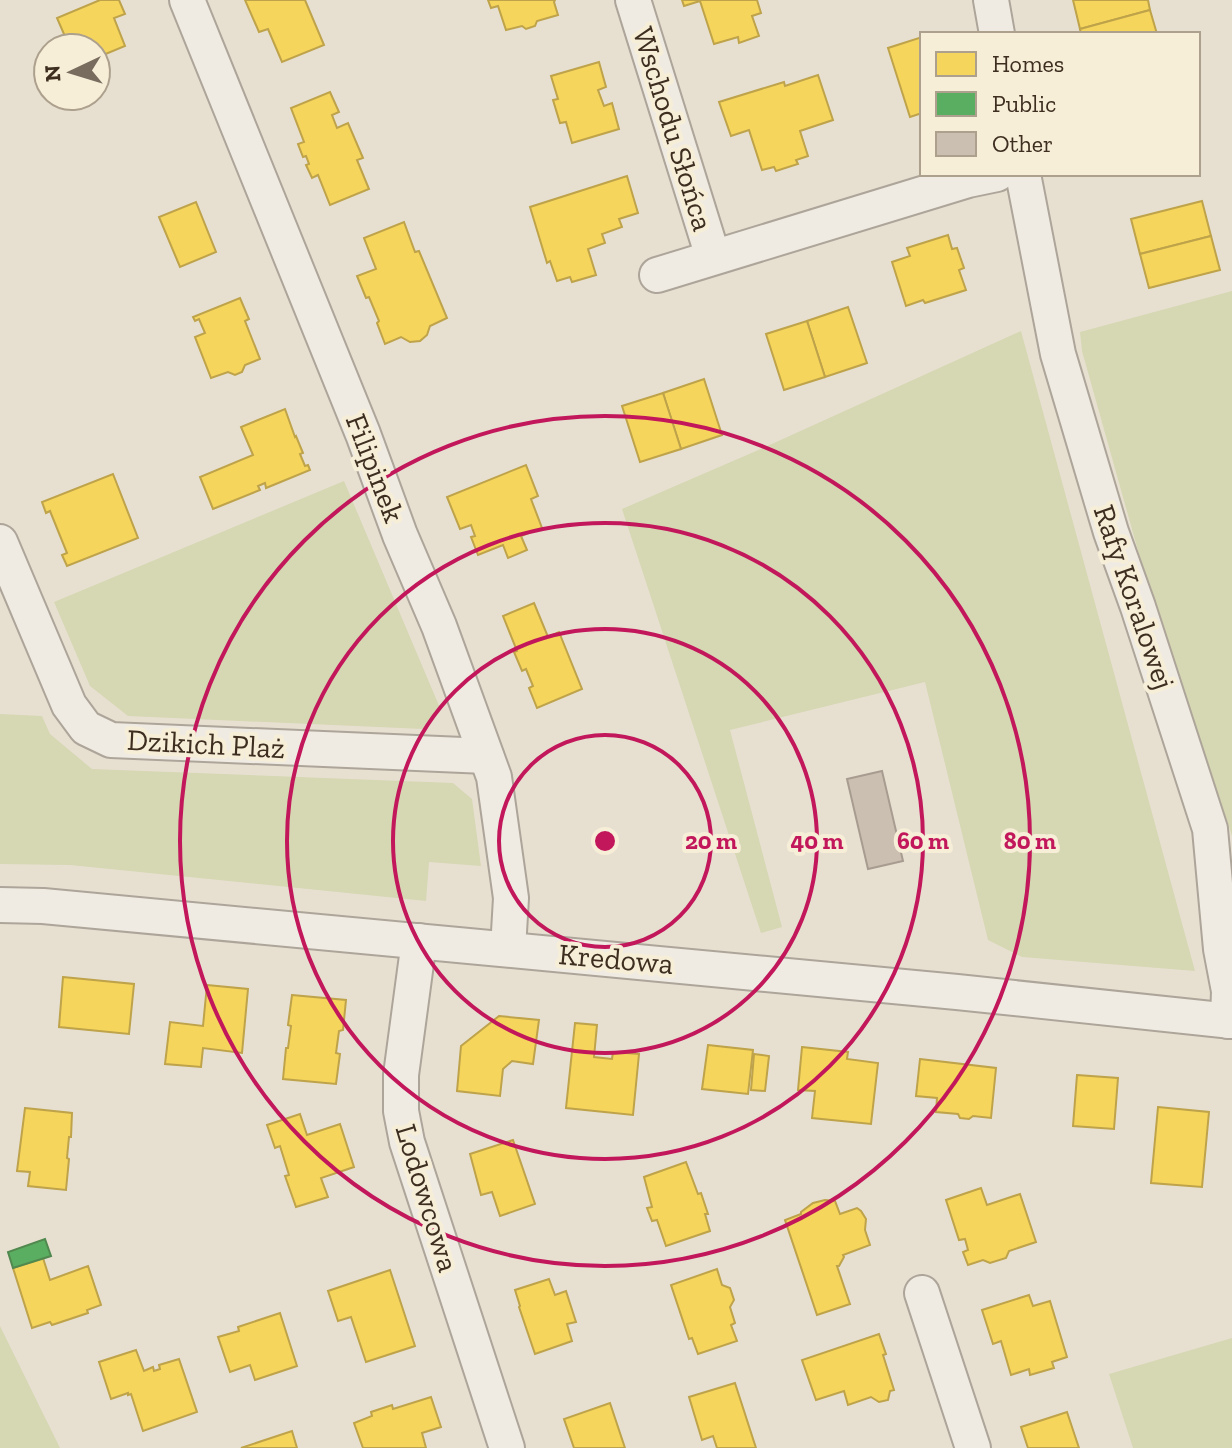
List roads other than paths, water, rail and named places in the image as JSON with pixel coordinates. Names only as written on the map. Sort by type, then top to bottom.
[{"type":"street","name":"Filipinek","points":[[187,0],[439,626],[494,777],[511,898],[508,949]]},
{"type":"street","name":"Wschodu Słońca","points":[[633,0],[713,257]]},
{"type":"street","points":[[991,0],[997,32]]},
{"type":"street","name":"Wschodu Słońca","points":[[657,275],[987,176]]},
{"type":"street","name":"Rafy Koralowej","points":[[1023,176],[1058,354],[1111,532],[1210,829],[1230,1021]]},
{"type":"street","name":"Dzikich Plaż","points":[[0,542],[69,705],[86,728],[111,740],[486,756]]},
{"type":"street","name":"Kredowa","points":[[0,905],[43,906],[508,949],[1230,1021]]},
{"type":"street","name":"Lodowcowa","points":[[419,941],[401,1075],[401,1111],[407,1142],[507,1448]]},
{"type":"street","points":[[922,1293],[973,1448]]}]
